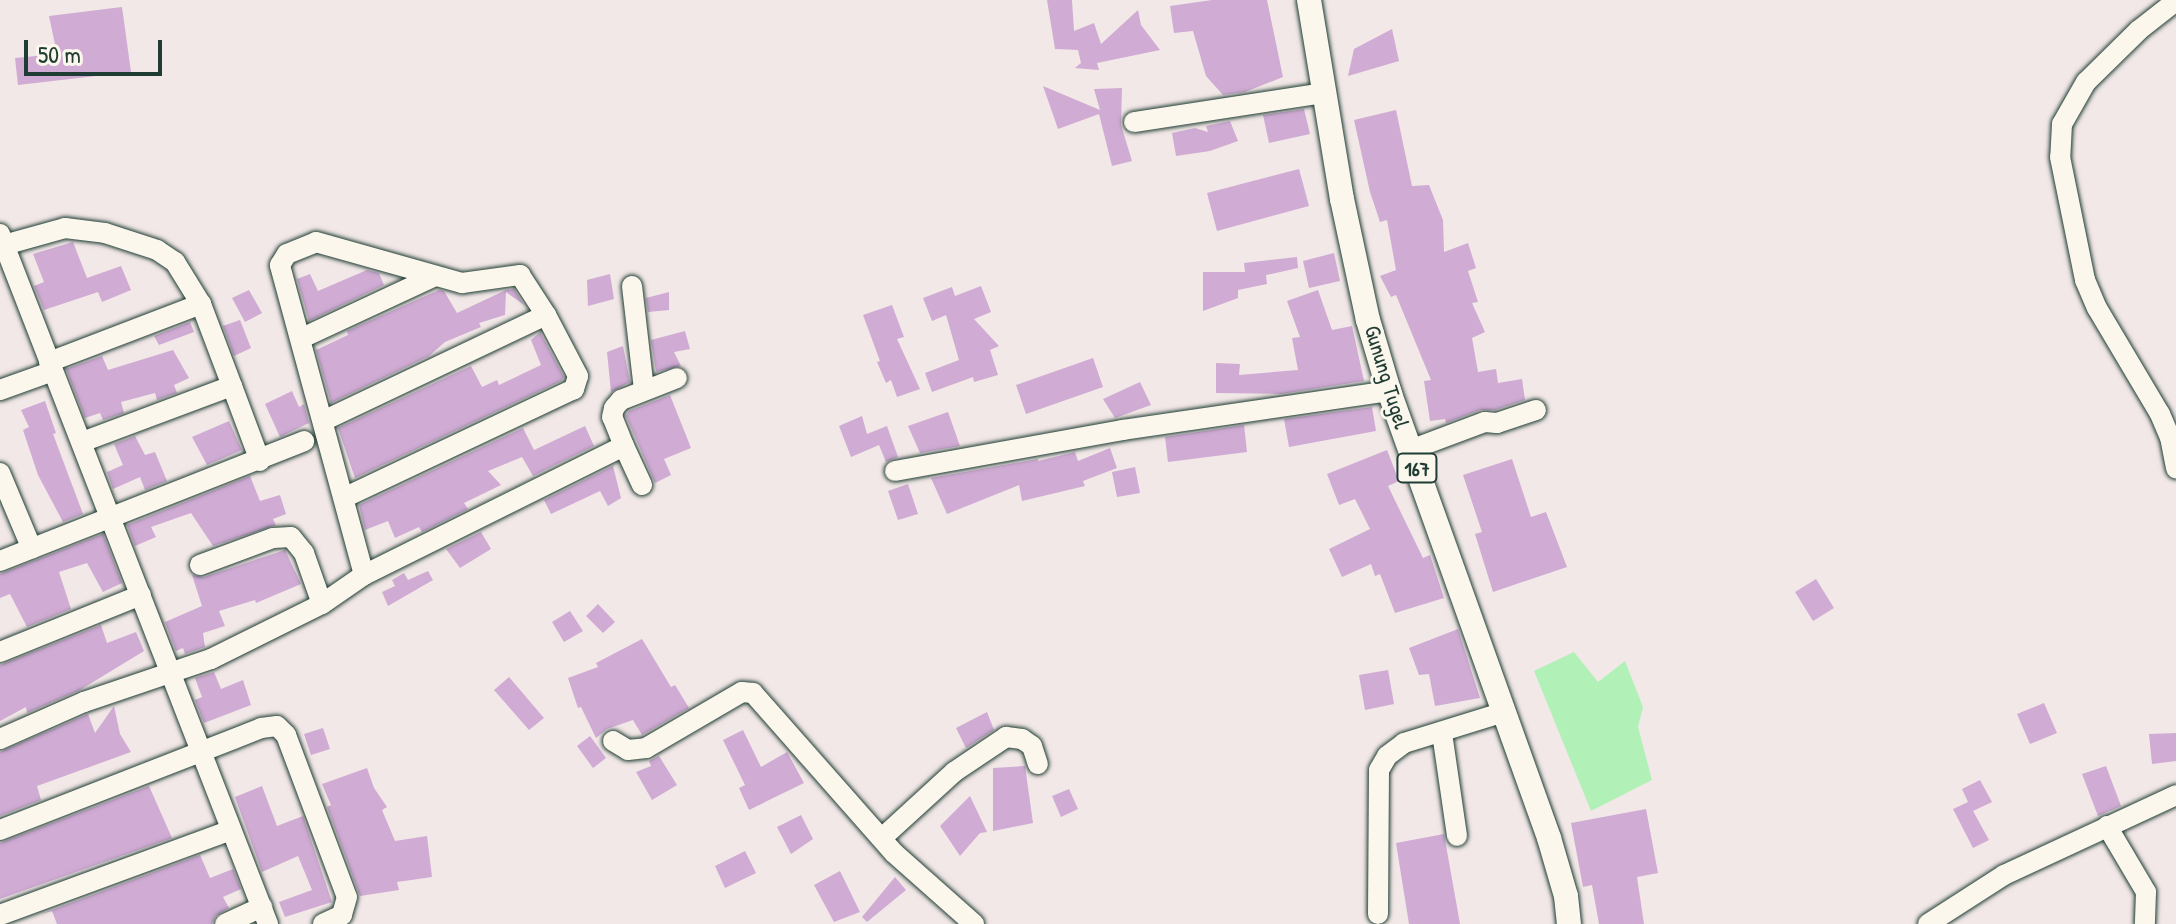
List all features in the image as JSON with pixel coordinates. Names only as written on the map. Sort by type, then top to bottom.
[{"type":"main road","name":"Gunung Tugel","points":[[1309,0],[1350,243],[1389,391],[1549,838],[1566,896],[1569,924]]},
{"type":"street","points":[[2176,1],[2139,30],[2086,82],[2062,124],[2060,157],[2085,280],[2097,308],[2160,414],[2170,437],[2176,468]]},
{"type":"street","points":[[1134,122],[1323,93]]},
{"type":"street","points":[[225,924],[265,916],[82,442],[51,366],[7,276],[2,240],[65,228],[105,233],[157,250],[175,262],[201,304],[260,461]]},
{"type":"street","points":[[343,498],[574,389],[578,376],[546,315],[520,275],[462,283],[328,244],[301,246],[287,254],[280,265],[302,338],[343,498],[364,575]]},
{"type":"street","points":[[302,338],[435,276]]},
{"type":"street","points":[[632,286],[644,389]]},
{"type":"street","points":[[0,390],[201,304]]},
{"type":"street","points":[[323,421],[546,315]]},
{"type":"street","points":[[642,485],[612,417],[614,408],[621,400],[644,389],[677,378]]},
{"type":"street","points":[[82,442],[232,386]]},
{"type":"street","points":[[895,471],[1123,430],[1389,391]]},
{"type":"street","points":[[1410,450],[1485,422],[1497,423],[1536,410]]},
{"type":"street","points":[[0,561],[260,461],[304,441]]},
{"type":"street","points":[[0,739],[84,702],[206,662],[322,604],[364,575],[624,446]]},
{"type":"street","points":[[0,473],[32,549]]},
{"type":"street","points":[[200,565],[273,538],[291,537],[300,544],[322,604]]},
{"type":"street","points":[[0,652],[141,595]]},
{"type":"street","points":[[613,741],[628,750],[646,748],[742,692],[753,693],[882,838],[974,924]]},
{"type":"street","points":[[1378,914],[1379,770],[1387,756],[1404,743],[1504,712]]},
{"type":"street","points":[[0,830],[271,726],[282,730],[347,897],[342,915],[323,924]]},
{"type":"street","points":[[1442,733],[1457,836]]},
{"type":"street","points":[[882,838],[954,772],[1006,737],[1022,739],[1032,746],[1038,764]]},
{"type":"street","points":[[1928,924],[2004,875],[2176,795]]},
{"type":"street","points":[[2107,826],[2146,892],[2145,924]]},
{"type":"street","points":[[0,915],[231,830]]},
{"type":"green space","points":[[1574,652],[1598,682],[1625,661],[1643,707],[1638,727],[1652,780],[1591,811],[1534,671]]},
{"type":"building","points":[[1047,0],[1072,0],[1074,31],[1094,23],[1101,44],[1138,10],[1141,25],[1160,50],[1097,63],[1099,70],[1075,68],[1081,63],[1078,50],[1055,49]]},
{"type":"building","points":[[1212,0],[1267,0],[1283,77],[1245,92],[1223,95],[1206,76],[1193,31],[1174,33],[1170,6]]},
{"type":"building","points":[[122,7],[131,72],[18,85],[15,58],[57,54],[49,16]]},
{"type":"building","points":[[1392,29],[1399,61],[1348,76],[1354,49]]},
{"type":"building","points":[[1043,86],[1100,110],[1094,89],[1122,88],[1121,125],[1132,161],[1112,166],[1099,114],[1058,129]]},
{"type":"building","points":[[1304,109],[1310,134],[1269,143],[1263,115]]},
{"type":"building","points":[[1396,110],[1412,186],[1429,185],[1443,220],[1444,252],[1468,243],[1476,268],[1468,271],[1478,302],[1472,303],[1485,332],[1472,338],[1478,372],[1496,369],[1498,383],[1522,379],[1525,400],[1495,410],[1480,410],[1446,423],[1445,419],[1430,421],[1424,381],[1431,380],[1396,295],[1391,297],[1380,276],[1396,270],[1387,220],[1380,222],[1370,192],[1354,120]]},
{"type":"building","points":[[1230,121],[1238,141],[1210,151],[1176,156],[1172,133],[1195,128],[1208,132],[1206,126]]},
{"type":"building","points":[[1299,169],[1309,206],[1217,231],[1207,193]]},
{"type":"building","points":[[73,242],[87,278],[121,266],[131,290],[102,302],[98,292],[44,310],[34,286],[44,282],[33,254]]},
{"type":"building","points":[[1334,253],[1340,281],[1309,288],[1303,261]]},
{"type":"building","points":[[1297,257],[1298,268],[1266,275],[1267,284],[1238,290],[1238,298],[1203,311],[1203,272],[1245,272],[1244,263]]},
{"type":"building","points":[[367,270],[379,273],[384,285],[309,321],[297,279],[310,274],[318,291]]},
{"type":"building","points":[[610,274],[614,299],[588,306],[587,280]]},
{"type":"building","points":[[981,286],[991,312],[974,319],[999,346],[990,350],[998,375],[974,382],[973,377],[932,392],[925,373],[959,360],[946,315],[932,321],[923,298],[952,287],[955,296]]},
{"type":"building","points":[[514,289],[524,305],[506,292],[505,315],[479,323],[481,327],[445,342],[429,356],[331,403],[316,350],[348,335],[347,331],[439,290],[444,291],[457,313],[506,290]]},
{"type":"building","points":[[249,290],[262,313],[245,322],[232,298]]},
{"type":"building","points":[[1318,290],[1332,330],[1352,326],[1364,381],[1281,394],[1216,393],[1216,363],[1240,364],[1239,375],[1298,370],[1292,338],[1300,337],[1287,301]]},
{"type":"building","points":[[669,292],[669,310],[648,312],[646,298]]},
{"type":"building","points":[[892,305],[904,337],[897,339],[920,389],[897,397],[891,380],[886,383],[877,362],[880,361],[863,315]]},
{"type":"building","points":[[240,320],[251,348],[234,356],[223,326]]},
{"type":"building","points":[[190,322],[194,332],[159,345],[154,336]]},
{"type":"building","points":[[685,331],[690,349],[674,352],[681,366],[656,372],[651,340]]},
{"type":"building","points":[[540,332],[564,377],[561,381],[355,478],[338,428],[471,366],[482,387],[497,380],[499,385],[541,365],[531,340]]},
{"type":"building","points":[[623,346],[630,382],[611,392],[607,352]]},
{"type":"building","points":[[173,350],[189,378],[174,385],[177,393],[157,400],[155,393],[121,402],[124,413],[103,420],[100,413],[85,418],[66,369],[102,356],[108,370]]},
{"type":"building","points":[[1093,358],[1103,387],[1026,414],[1016,385]]},
{"type":"building","points":[[1140,382],[1151,405],[1115,418],[1103,399]]},
{"type":"building","points":[[292,391],[299,407],[304,404],[309,423],[280,437],[265,404]]},
{"type":"building","points":[[670,395],[691,448],[664,459],[671,475],[655,483],[626,416],[629,411]]},
{"type":"building","points":[[45,401],[56,433],[53,434],[83,514],[63,522],[38,475],[23,430],[29,427],[21,410]]},
{"type":"building","points":[[1372,407],[1376,431],[1289,447],[1284,419]]},
{"type":"building","points":[[948,412],[960,446],[920,453],[908,426]]},
{"type":"building","points":[[862,416],[867,434],[887,426],[898,457],[886,462],[879,445],[851,457],[839,426]]},
{"type":"building","points":[[229,421],[242,450],[207,465],[192,437]]},
{"type":"building","points":[[1244,425],[1247,452],[1168,462],[1165,437]]},
{"type":"building","points":[[585,426],[594,446],[533,476],[522,457],[488,471],[501,485],[464,503],[468,509],[422,532],[419,527],[395,538],[388,521],[365,530],[359,505],[523,428],[534,450]]},
{"type":"building","points":[[135,436],[145,455],[155,452],[167,481],[145,490],[140,477],[113,489],[107,472],[123,465],[114,444]]},
{"type":"building","points":[[1110,448],[1117,468],[1083,481],[1085,486],[1022,501],[1019,485],[947,514],[931,478],[1075,452],[1078,461]]},
{"type":"building","points":[[1387,450],[1399,481],[1388,486],[1423,558],[1430,555],[1444,598],[1395,613],[1380,574],[1375,576],[1371,564],[1342,577],[1329,549],[1370,529],[1355,499],[1339,505],[1327,474]]},
{"type":"building","points":[[1512,459],[1531,517],[1546,512],[1567,567],[1493,592],[1475,534],[1482,532],[1463,475]]},
{"type":"building","points":[[613,466],[621,498],[608,506],[600,491],[551,514],[544,500]]},
{"type":"building","points":[[1135,467],[1140,493],[1117,497],[1112,472]]},
{"type":"building","points":[[250,476],[260,501],[280,495],[286,514],[273,519],[276,525],[213,546],[191,513],[151,527],[156,537],[135,546],[127,525]]},
{"type":"building","points":[[908,484],[918,514],[898,520],[888,491]]},
{"type":"building","points":[[481,532],[491,549],[460,568],[446,549]]},
{"type":"building","points":[[103,534],[122,583],[103,592],[87,563],[59,572],[71,609],[27,627],[10,594],[0,598],[0,574]]},
{"type":"building","points":[[285,550],[301,584],[256,603],[255,600],[219,611],[225,626],[203,633],[205,647],[185,654],[183,648],[176,651],[165,622],[202,606],[192,575],[204,577]]},
{"type":"building","points":[[428,571],[433,580],[388,606],[382,592],[395,586],[392,580],[404,573],[408,580]]},
{"type":"building","points":[[1816,579],[1834,608],[1813,621],[1795,592]]},
{"type":"building","points":[[598,604],[615,622],[603,633],[586,616]]},
{"type":"building","points":[[570,611],[583,631],[564,642],[552,622]]},
{"type":"building","points":[[101,625],[107,643],[136,632],[144,651],[80,690],[27,713],[26,707],[0,721],[0,665]]},
{"type":"building","points":[[1458,629],[1480,698],[1435,706],[1429,674],[1419,675],[1409,648]]},
{"type":"building","points":[[642,639],[671,687],[675,685],[689,708],[642,735],[633,720],[607,729],[596,738],[581,707],[578,708],[568,678],[598,667],[596,663]]},
{"type":"building","points":[[1388,670],[1394,704],[1365,710],[1359,675]]},
{"type":"building","points":[[214,672],[221,689],[243,680],[251,705],[204,723],[195,700],[202,697],[195,678]]},
{"type":"building","points":[[509,677],[544,718],[529,730],[494,690]]},
{"type":"building","points":[[2044,703],[2057,733],[2030,744],[2017,714]]},
{"type":"building","points":[[114,706],[120,734],[131,752],[37,786],[41,800],[0,816],[0,752],[88,714],[95,733]]},
{"type":"building","points":[[987,712],[994,730],[966,748],[956,728]]},
{"type":"building","points":[[323,728],[330,749],[311,755],[304,734]]},
{"type":"building","points":[[743,730],[761,767],[787,752],[804,783],[749,810],[739,788],[745,785],[723,740]]},
{"type":"building","points":[[2176,733],[2176,761],[2152,764],[2149,734]]},
{"type":"building","points":[[590,736],[606,758],[593,768],[577,746]]},
{"type":"building","points":[[659,756],[677,785],[652,800],[636,772],[651,766],[649,761]]},
{"type":"building","points":[[1025,766],[1033,823],[993,831],[993,768]]},
{"type":"building","points":[[2106,766],[2121,806],[2098,816],[2082,774]]},
{"type":"building","points":[[367,768],[374,788],[387,807],[382,810],[395,841],[427,836],[432,877],[397,882],[399,890],[360,896],[327,807],[331,805],[322,784]]},
{"type":"building","points":[[1980,780],[1992,802],[1973,811],[1989,840],[1973,848],[1953,809],[1968,802],[1962,789]]},
{"type":"building","points":[[149,786],[172,838],[0,899],[0,843]]},
{"type":"building","points":[[262,786],[277,826],[303,816],[332,902],[285,917],[279,902],[312,890],[298,856],[262,872],[235,797]]},
{"type":"building","points":[[1069,789],[1078,809],[1061,817],[1052,796]]},
{"type":"building","points":[[970,796],[987,832],[980,833],[960,856],[940,826]]},
{"type":"building","points":[[1646,809],[1658,873],[1637,877],[1644,924],[1599,924],[1592,885],[1583,887],[1571,823]]},
{"type":"building","points":[[801,815],[813,839],[791,854],[777,827]]},
{"type":"building","points":[[1444,834],[1460,924],[1409,924],[1396,843]]},
{"type":"building","points":[[745,851],[756,873],[725,888],[715,866]]},
{"type":"building","points":[[200,855],[210,878],[233,869],[241,889],[223,897],[229,908],[215,916],[212,924],[57,924],[52,911],[41,914]]},
{"type":"building","points":[[840,871],[860,912],[834,922],[814,885]]},
{"type":"building","points":[[895,877],[906,890],[867,922],[862,917]]}]
